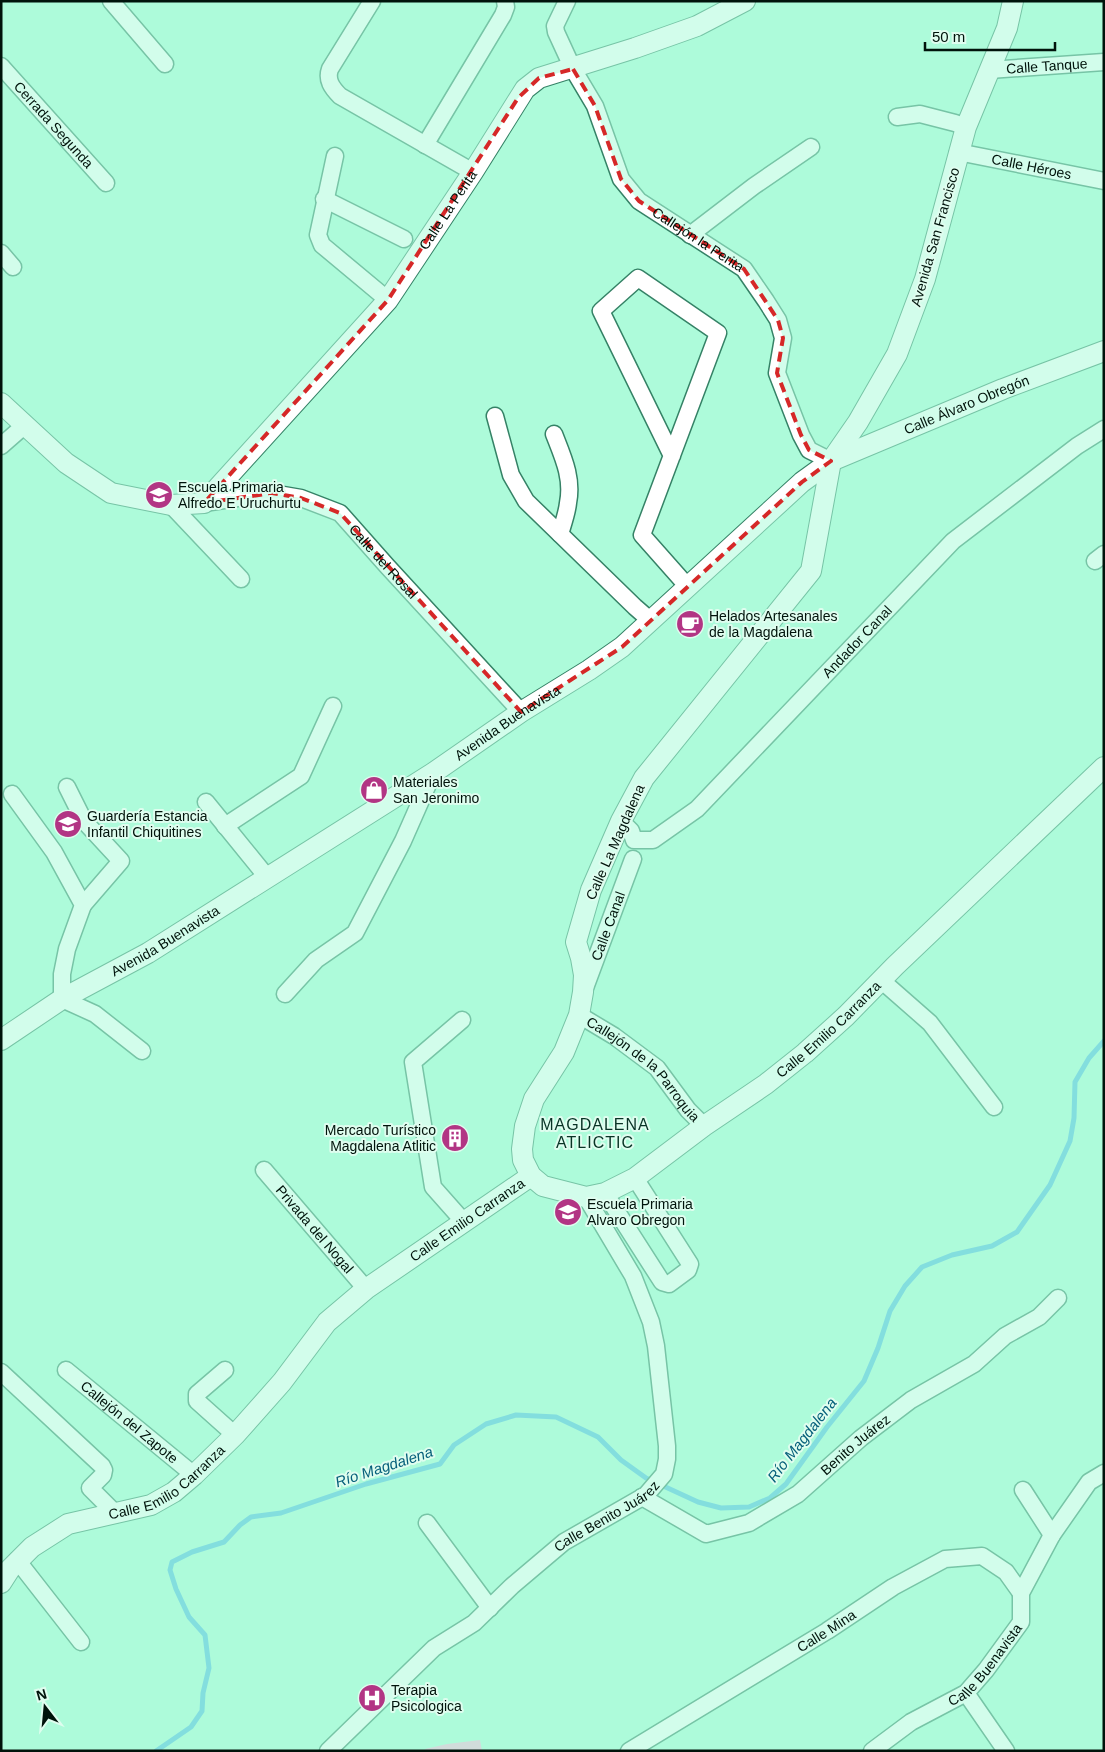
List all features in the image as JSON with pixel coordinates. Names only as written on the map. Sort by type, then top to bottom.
[{"type":"street","points":[[111,1],[166,64]]},
{"type":"street","points":[[372,1],[330,68],[328,74],[332,89],[340,96],[473,172]]},
{"type":"street","points":[[425,145],[502,15],[506,7],[506,1]]},
{"type":"street","name":"Callejón la Perita","points":[[567,1],[555,29],[573,69],[594,106],[621,179],[639,201],[744,269],[778,320],[783,338],[777,373],[801,435],[808,450],[831,461]]},
{"type":"street","name":"Calle La Perita","points":[[204,503],[388,300],[473,172],[525,89],[539,78],[573,69],[697,26],[746,1]]},
{"type":"street","name":"Avenida San Francisco","points":[[831,461],[858,422],[897,354],[925,279],[966,127],[1007,28],[1013,1]]},
{"type":"street","name":"Calle Tanque","points":[[989,70],[1104,62]]},
{"type":"street","name":"Cerrada Segunda","points":[[1,66],[106,183]]},
{"type":"street","points":[[897,117],[920,114],[955,122],[966,127]]},
{"type":"street","points":[[690,235],[754,186],[811,147]]},
{"type":"street","name":"Calle Héroes","points":[[958,152],[1104,181]]},
{"type":"street","points":[[335,156],[324,200],[318,236],[322,245],[388,300]]},
{"type":"street","points":[[324,200],[404,239]]},
{"type":"street","points":[[1,253],[13,267]]},
{"type":"street","points":[[672,456],[601,311],[638,278],[718,332],[672,456],[642,535],[688,587]]},
{"type":"street","name":"Calle Álvaro Obregón","points":[[831,461],[1004,389],[1104,351]]},
{"type":"street","points":[[1,403],[66,463],[111,493],[171,505],[204,503]]},
{"type":"street","points":[[495,416],[511,475],[526,501],[634,607],[651,621]]},
{"type":"street","points":[[1,446],[25,426]]},
{"type":"street","name":"Andador Canal","points":[[621,821],[631,831],[634,840],[653,840],[697,809],[953,541],[1077,446],[1104,429]]},
{"type":"street","points":[[554,434],[567,467],[570,482],[569,502],[560,534]]},
{"type":"street","name":"Avenida Buenavista","points":[[1,1040],[62,999],[148,953],[433,773],[522,712],[602,661],[622,647],[802,482],[831,461]]},
{"type":"street","name":"Calle La Magdalena","points":[[531,1176],[523,1160],[524,1126],[534,1099],[564,1052],[578,1015],[583,992],[582,967],[576,942],[590,890],[621,821],[644,778],[811,571],[831,461]]},
{"type":"street","name":"Calle del Rosal","points":[[204,503],[272,492],[301,498],[340,512],[394,574],[522,712]]},
{"type":"street","points":[[171,505],[241,579]]},
{"type":"street","points":[[225,826],[301,776],[333,706]]},
{"type":"street","name":"Calle Emilio Carranza","points":[[1,1583],[17,1560],[32,1546],[68,1524],[151,1505],[174,1492],[235,1435],[282,1382],[327,1322],[366,1289],[531,1176],[543,1186],[595,1195],[635,1178],[704,1126],[766,1084],[805,1053],[846,1016],[881,980],[1104,767]]},
{"type":"street","points":[[285,994],[316,960],[354,933],[404,841],[433,773]]},
{"type":"street","points":[[67,787],[84,821],[121,861],[82,905],[67,950],[62,974],[62,999],[95,1014],[142,1050]]},
{"type":"street","points":[[12,794],[54,852],[82,905]]},
{"type":"street","points":[[206,802],[267,877]]},
{"type":"street","name":"Calle Canal","points":[[583,992],[633,859]]},
{"type":"street","points":[[881,980],[930,1023],[994,1107]]},
{"type":"street","name":"Callejón de la Parroquia","points":[[578,1015],[614,1036],[656,1068],[688,1110],[704,1126]]},
{"type":"street","points":[[462,1020],[413,1062],[433,1187],[464,1222]]},
{"type":"street","name":"Privada del Nogal","points":[[264,1170],[366,1289]]},
{"type":"street","points":[[595,1195],[662,1282],[669,1284],[688,1270],[690,1264],[635,1178]]},
{"type":"street","name":"Calle Benito Juárez","points":[[328,1751],[434,1648],[474,1623],[512,1586],[564,1542],[644,1496],[664,1474],[667,1446],[656,1346],[651,1322],[633,1276],[595,1195]]},
{"type":"street","name":"Benito Juárez","points":[[644,1496],[706,1534],[749,1523],[798,1494],[868,1432],[911,1400],[974,1364],[1005,1336],[1039,1317],[1058,1298]]},
{"type":"street","name":"Callejón del Zapote","points":[[66,1370],[194,1474]]},
{"type":"street","points":[[225,1370],[197,1394],[196,1398],[235,1435]]},
{"type":"street","points":[[1,1372],[102,1466],[104,1470],[103,1476],[90,1488],[116,1514]]},
{"type":"street","name":"Calle Buenavista","points":[[872,1751],[911,1722],[966,1693],[986,1670],[1021,1622],[1021,1593],[1052,1534],[1090,1482],[1104,1473]]},
{"type":"street","points":[[1023,1490],[1052,1534]]},
{"type":"street","points":[[427,1523],[490,1608]]},
{"type":"street","name":"Calle Mina","points":[[629,1751],[827,1631],[893,1587],[945,1559],[982,1556],[1006,1572],[1021,1593]]},
{"type":"street","points":[[17,1560],[81,1642]]},
{"type":"street","points":[[966,1693],[1006,1751]]},
{"type":"highlighted area","points":[[573,69],[595,106],[621,179],[639,201],[744,269],[778,320],[783,338],[777,373],[801,435],[809,450],[831,461],[802,482],[622,647],[521,712],[340,513],[301,498],[272,493],[204,503],[388,300],[518,98],[539,78]]},
{"type":"shaded area","points":[[480,1740],[482,1751],[426,1751],[425,1749],[447,1744]]},
{"type":"waterway","name":"Río Magdalena","points":[[156,1751],[191,1727],[202,1711],[203,1693],[209,1668],[205,1635],[189,1617],[176,1589],[170,1570],[172,1562],[192,1552],[224,1542],[240,1525],[251,1517],[281,1513],[366,1484],[440,1464],[454,1445],[486,1424],[516,1415],[556,1417],[598,1437],[621,1460],[646,1478],[698,1502],[721,1508],[749,1507],[770,1498],[786,1484],[827,1427],[864,1381],[878,1348],[890,1311],[905,1286],[922,1267],[952,1255],[992,1246],[1017,1232],[1050,1185],[1070,1141],[1074,1118],[1075,1082],[1089,1058],[1104,1041]]},
{"type":"place","name":"Escuela Primaria Alfredo E Uruchurtu","points":[[159,495]]},
{"type":"place","name":"Helados Artesanales de la Magdalena","points":[[690,624]]},
{"type":"place","name":"Materiales San Jeronimo","points":[[374,790]]},
{"type":"place","name":"Guardería Estancia Infantil Chiquitines","points":[[68,824]]},
{"type":"place","name":"Mercado Turístico Magdalena Atlitic","points":[[455,1138]]},
{"type":"place","name":"Escuela Primaria Alvaro Obregon","points":[[568,1212]]},
{"type":"place","name":"Terapia Psicologica","points":[[372,1698]]},
{"type":"district","name":"MAGDALENA ATLICTIC","points":[[595,1133]]}]
